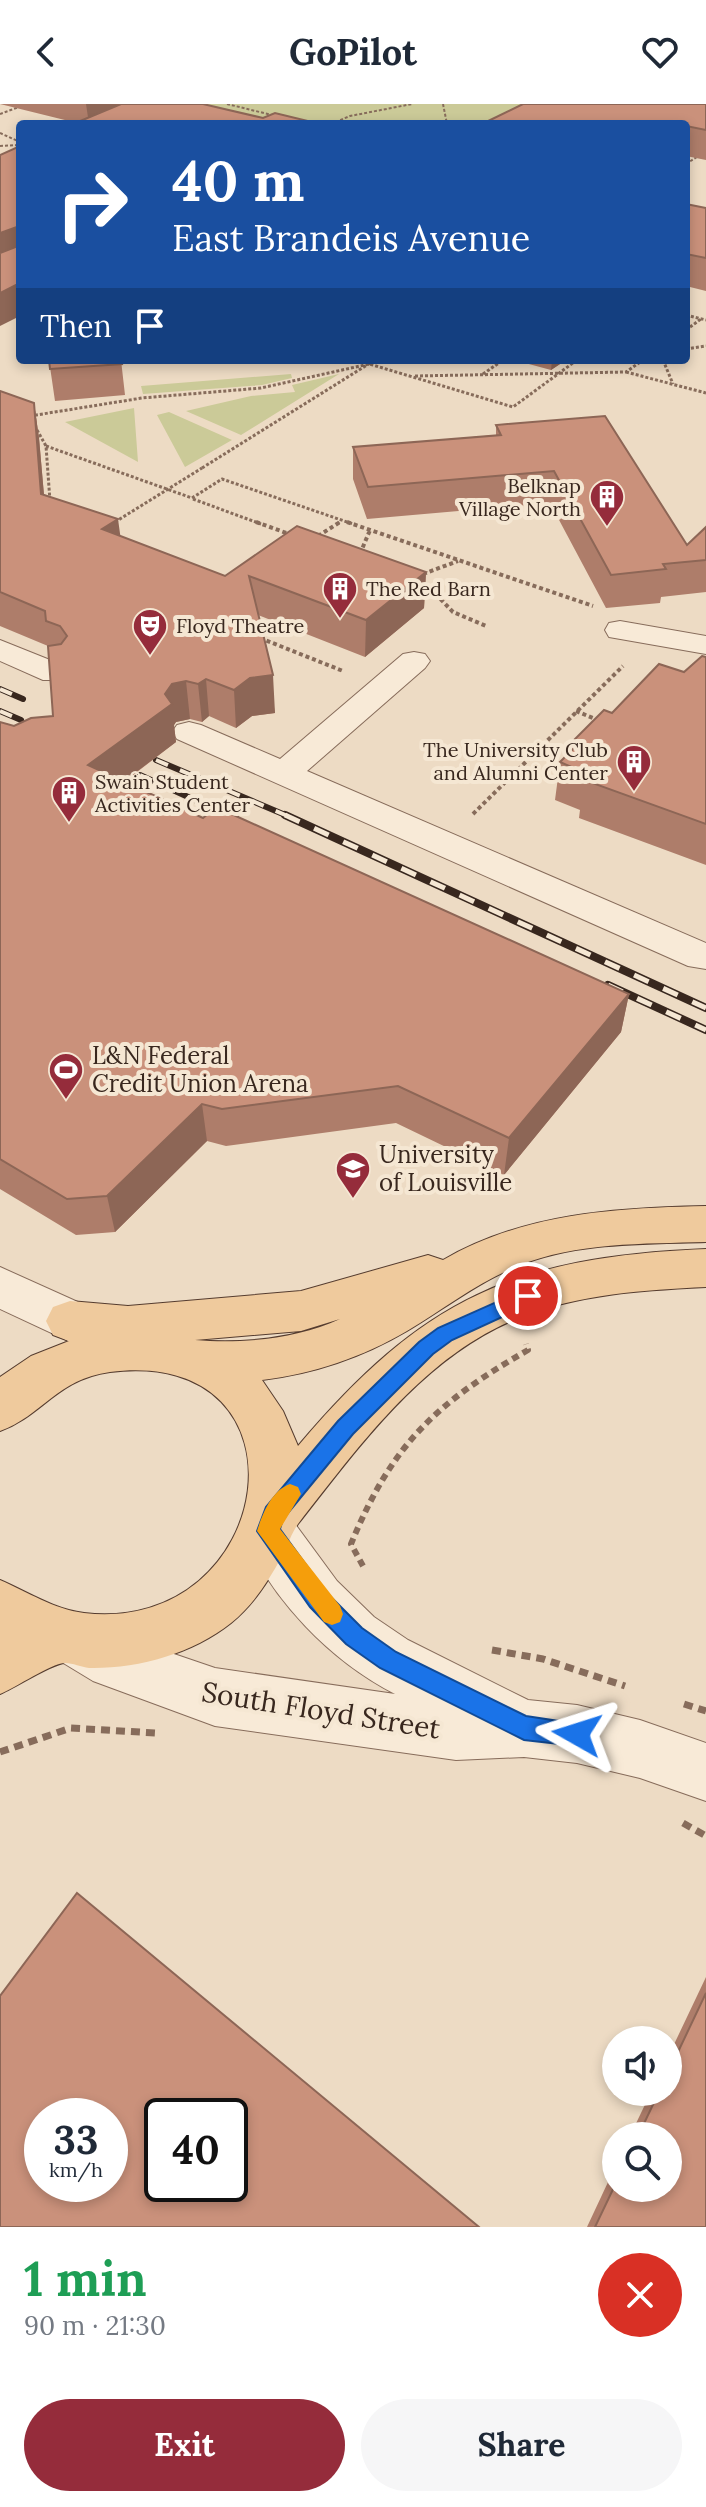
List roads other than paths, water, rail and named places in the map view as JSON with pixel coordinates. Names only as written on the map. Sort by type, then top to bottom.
[{"type":"main road","points":[[70,1321],[128,1326],[301,1311],[499,1253],[592,1230],[706,1224]]},
{"type":"main road","points":[[199,1362],[249,1363],[337,1342],[371,1328],[499,1253]]},
{"type":"main road","points":[[0,1607],[23,1624],[68,1639],[132,1640],[158,1633],[206,1610],[244,1574],[271,1523],[359,1413],[445,1334],[507,1304],[596,1279],[706,1268]]},
{"type":"main road","points":[[0,1409],[33,1380],[64,1363],[97,1353],[131,1349],[165,1352],[199,1362],[230,1381],[255,1407],[271,1439],[278,1475],[271,1523]]},
{"type":"main road","points":[[0,1666],[68,1639]]},
{"type":"street","points":[[626,644],[706,645]]},
{"type":"street","points":[[0,649],[54,673]]},
{"type":"street","points":[[283,774],[414,661]]},
{"type":"street","points":[[189,732],[283,774],[365,792],[702,957]]},
{"type":"street","points":[[0,1287],[131,1349]]},
{"type":"street","name":"South Floyd Street","points":[[271,1523],[318,1600],[354,1636],[388,1660],[524,1728]]},
{"type":"street","name":"South Floyd Street","points":[[68,1639],[136,1671],[215,1697],[456,1731],[524,1728],[602,1740],[706,1772]]},
{"type":"railway","points":[[0,689],[23,699]]},
{"type":"railway","points":[[0,711],[21,720]]},
{"type":"railway","points":[[156,760],[290,817]]},
{"type":"railway","points":[[140,775],[232,817]]},
{"type":"railway","points":[[228,815],[235,818]]},
{"type":"railway","points":[[285,815],[706,1008]]},
{"type":"railway","points":[[608,985],[706,1030]]},
{"type":"place","name":"Belknap Village North","points":[[607,528]]},
{"type":"place","name":"The Red Barn","points":[[340,620]]},
{"type":"place","name":"Floyd Theatre","points":[[150,657]]},
{"type":"place","name":"The University Club and Alumni Center","points":[[634,793]]},
{"type":"place","name":"Swain Student Activities Center","points":[[69,824]]},
{"type":"place","name":"L&N Federal Credit Union Arena","points":[[66,1101]]},
{"type":"place","name":"University of Louisville","points":[[353,1200]]}]
